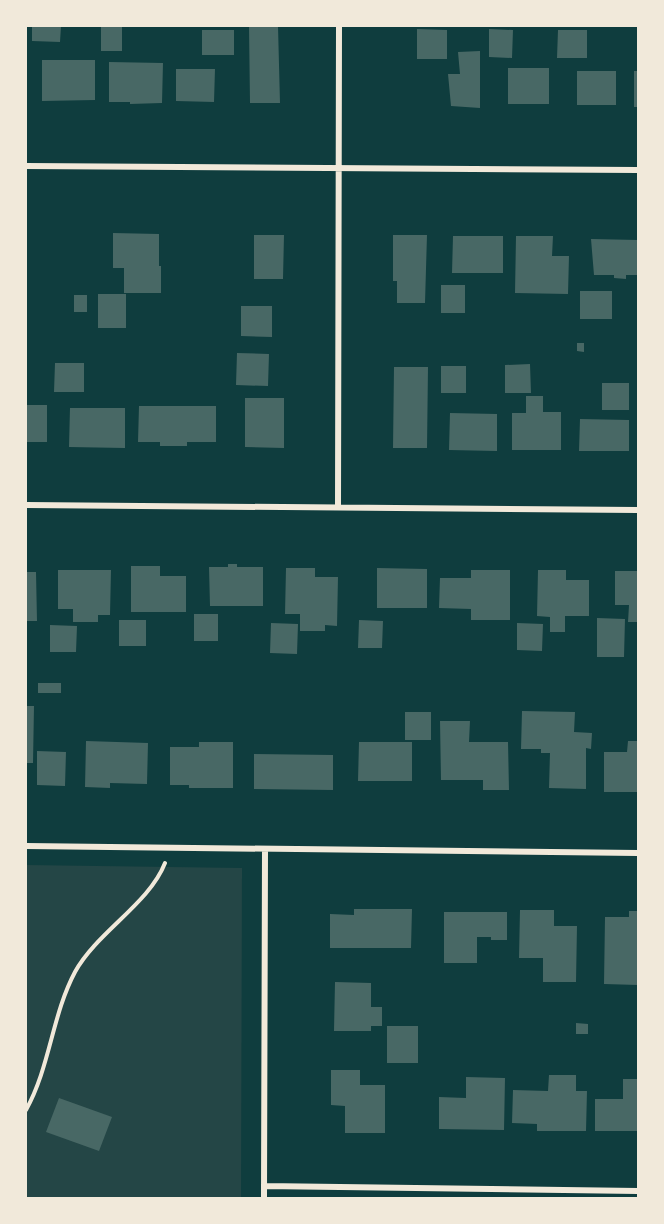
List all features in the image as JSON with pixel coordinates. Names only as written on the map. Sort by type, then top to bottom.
[{"type":"street","points":[[338,507],[339,26]]},
{"type":"street","points":[[26,166],[639,170]]},
{"type":"street","points":[[26,505],[639,510]]},
{"type":"street","points":[[26,846],[639,853]]},
{"type":"street","points":[[264,1198],[265,849]]},
{"type":"street","points":[[264,1186],[639,1191]]},
{"type":"path","points":[[26,1110],[44,1066],[67,990],[76,970],[106,934],[159,878],[171,848]]},
{"type":"shaded area","points":[[26,865],[242,868],[241,1198],[26,1198]]},
{"type":"building","points":[[32,26],[61,26],[60,42],[32,41]]},
{"type":"building","points":[[101,26],[122,26],[122,51],[101,51]]},
{"type":"building","points":[[249,26],[278,26],[280,103],[250,103]]},
{"type":"building","points":[[417,29],[447,30],[447,59],[417,59]]},
{"type":"building","points":[[489,29],[513,30],[512,58],[489,57]]},
{"type":"building","points":[[202,30],[234,30],[234,55],[202,55]]},
{"type":"building","points":[[558,30],[587,30],[587,58],[557,58]]},
{"type":"building","points":[[480,51],[480,108],[451,106],[448,74],[460,74],[458,52]]},
{"type":"building","points":[[42,60],[95,60],[95,100],[42,101]]},
{"type":"building","points":[[109,62],[163,63],[162,103],[109,102]]},
{"type":"building","points":[[508,68],[549,68],[549,104],[508,104]]},
{"type":"building","points":[[176,69],[215,69],[214,102],[176,101]]},
{"type":"building","points":[[577,71],[616,71],[616,105],[577,105]]},
{"type":"building","points":[[634,71],[638,71],[638,107],[634,107]]},
{"type":"building","points":[[113,233],[159,234],[161,293],[124,293],[124,268],[113,268]]},
{"type":"building","points":[[254,235],[284,235],[283,279],[254,279]]},
{"type":"building","points":[[393,235],[427,235],[425,303],[397,303],[397,281],[393,281]]},
{"type":"building","points":[[453,236],[503,236],[503,273],[452,273]]},
{"type":"building","points":[[516,236],[553,236],[552,256],[569,256],[568,294],[515,293]]},
{"type":"building","points":[[591,239],[638,240],[638,275],[626,275],[626,279],[614,278],[614,275],[594,275]]},
{"type":"building","points":[[441,285],[465,285],[465,313],[441,313]]},
{"type":"building","points":[[580,291],[612,291],[612,319],[580,319]]},
{"type":"building","points":[[98,294],[126,294],[126,328],[98,328]]},
{"type":"building","points":[[74,295],[87,295],[87,312],[74,312]]},
{"type":"building","points":[[241,306],[272,306],[272,337],[241,336]]},
{"type":"building","points":[[577,343],[584,343],[584,352],[577,351]]},
{"type":"building","points":[[237,353],[269,354],[268,386],[236,385]]},
{"type":"building","points":[[55,363],[84,363],[84,392],[54,392]]},
{"type":"building","points":[[530,364],[531,393],[505,393],[505,365]]},
{"type":"building","points":[[441,366],[466,366],[466,393],[441,393]]},
{"type":"building","points":[[394,367],[428,367],[427,448],[393,448]]},
{"type":"building","points":[[602,383],[629,383],[629,410],[602,410]]},
{"type":"building","points":[[526,396],[543,396],[543,412],[561,412],[561,450],[512,450],[512,413],[526,413]]},
{"type":"building","points":[[245,398],[284,398],[284,448],[245,447]]},
{"type":"building","points":[[26,405],[47,405],[47,442],[26,442]]},
{"type":"building","points":[[139,406],[216,406],[216,442],[187,442],[187,446],[160,446],[160,442],[138,442]]},
{"type":"building","points":[[70,408],[125,408],[125,448],[69,447]]},
{"type":"building","points":[[450,413],[497,414],[497,451],[449,450]]},
{"type":"building","points":[[580,419],[629,420],[629,451],[579,451]]},
{"type":"building","points":[[228,564],[237,564],[237,567],[263,567],[263,606],[210,606],[209,567],[228,567]]},
{"type":"building","points":[[131,566],[160,566],[160,576],[186,576],[186,612],[131,612]]},
{"type":"building","points":[[286,568],[315,568],[315,577],[338,577],[337,626],[325,625],[325,631],[300,631],[300,614],[285,614]]},
{"type":"building","points":[[377,568],[427,569],[427,608],[377,608]]},
{"type":"building","points":[[58,570],[111,570],[110,615],[98,615],[98,622],[73,622],[73,609],[58,609]]},
{"type":"building","points":[[471,570],[510,570],[510,620],[471,620],[471,609],[439,608],[440,578],[471,578]]},
{"type":"building","points":[[538,570],[566,570],[566,580],[589,580],[589,616],[565,616],[565,632],[550,632],[550,617],[537,616]]},
{"type":"building","points":[[615,571],[638,571],[638,622],[628,622],[629,605],[615,605]]},
{"type":"building","points":[[26,572],[36,572],[37,621],[26,621]]},
{"type":"building","points":[[194,614],[218,614],[218,641],[194,641]]},
{"type":"building","points":[[597,618],[625,619],[624,657],[597,657]]},
{"type":"building","points":[[119,620],[146,620],[146,646],[119,646]]},
{"type":"building","points":[[359,620],[383,621],[382,648],[358,648]]},
{"type":"building","points":[[271,623],[298,624],[297,654],[270,653]]},
{"type":"building","points":[[517,623],[543,624],[542,651],[517,650]]},
{"type":"building","points":[[50,625],[77,626],[76,652],[50,652]]},
{"type":"building","points":[[38,683],[61,683],[61,693],[38,693]]},
{"type":"building","points":[[26,706],[34,706],[33,763],[26,763]]},
{"type":"building","points":[[522,711],[575,712],[574,732],[592,733],[591,749],[586,748],[586,789],[549,788],[550,753],[541,753],[541,749],[521,749]]},
{"type":"building","points":[[405,712],[431,712],[431,740],[405,740]]},
{"type":"building","points":[[440,721],[470,721],[469,742],[508,742],[509,790],[483,790],[483,780],[441,780]]},
{"type":"building","points":[[86,741],[148,743],[147,784],[110,783],[110,788],[85,787]]},
{"type":"building","points":[[628,741],[638,741],[638,792],[604,792],[604,752],[627,752]]},
{"type":"building","points":[[199,742],[233,742],[233,788],[189,788],[189,785],[170,785],[170,747],[199,747]]},
{"type":"building","points":[[359,742],[412,742],[412,781],[358,781]]},
{"type":"building","points":[[37,751],[66,752],[65,786],[37,785]]},
{"type":"building","points":[[254,754],[333,755],[333,790],[254,789]]},
{"type":"building","points":[[354,909],[412,909],[411,948],[330,948],[330,914],[354,915]]},
{"type":"building","points":[[520,910],[554,910],[554,926],[577,926],[576,982],[543,982],[543,958],[519,958]]},
{"type":"building","points":[[629,911],[638,911],[638,985],[604,984],[605,917],[629,917]]},
{"type":"building","points":[[444,912],[507,912],[507,940],[477,937],[477,963],[444,963]]},
{"type":"building","points":[[335,982],[371,983],[371,1007],[382,1007],[382,1026],[371,1026],[371,1031],[334,1031]]},
{"type":"building","points":[[576,1023],[588,1024],[588,1034],[576,1034]]},
{"type":"building","points":[[387,1026],[418,1026],[418,1063],[387,1063]]},
{"type":"building","points":[[331,1070],[360,1070],[360,1085],[385,1085],[385,1133],[345,1133],[345,1106],[331,1105]]},
{"type":"building","points":[[549,1075],[576,1075],[576,1091],[587,1091],[586,1131],[537,1131],[537,1124],[512,1123],[513,1090],[548,1091]]},
{"type":"building","points":[[466,1077],[505,1078],[504,1130],[439,1129],[439,1097],[466,1098]]},
{"type":"building","points":[[623,1079],[638,1079],[638,1131],[595,1131],[595,1099],[623,1099]]},
{"type":"building","points":[[59,1098],[112,1117],[99,1151],[46,1132]]}]
